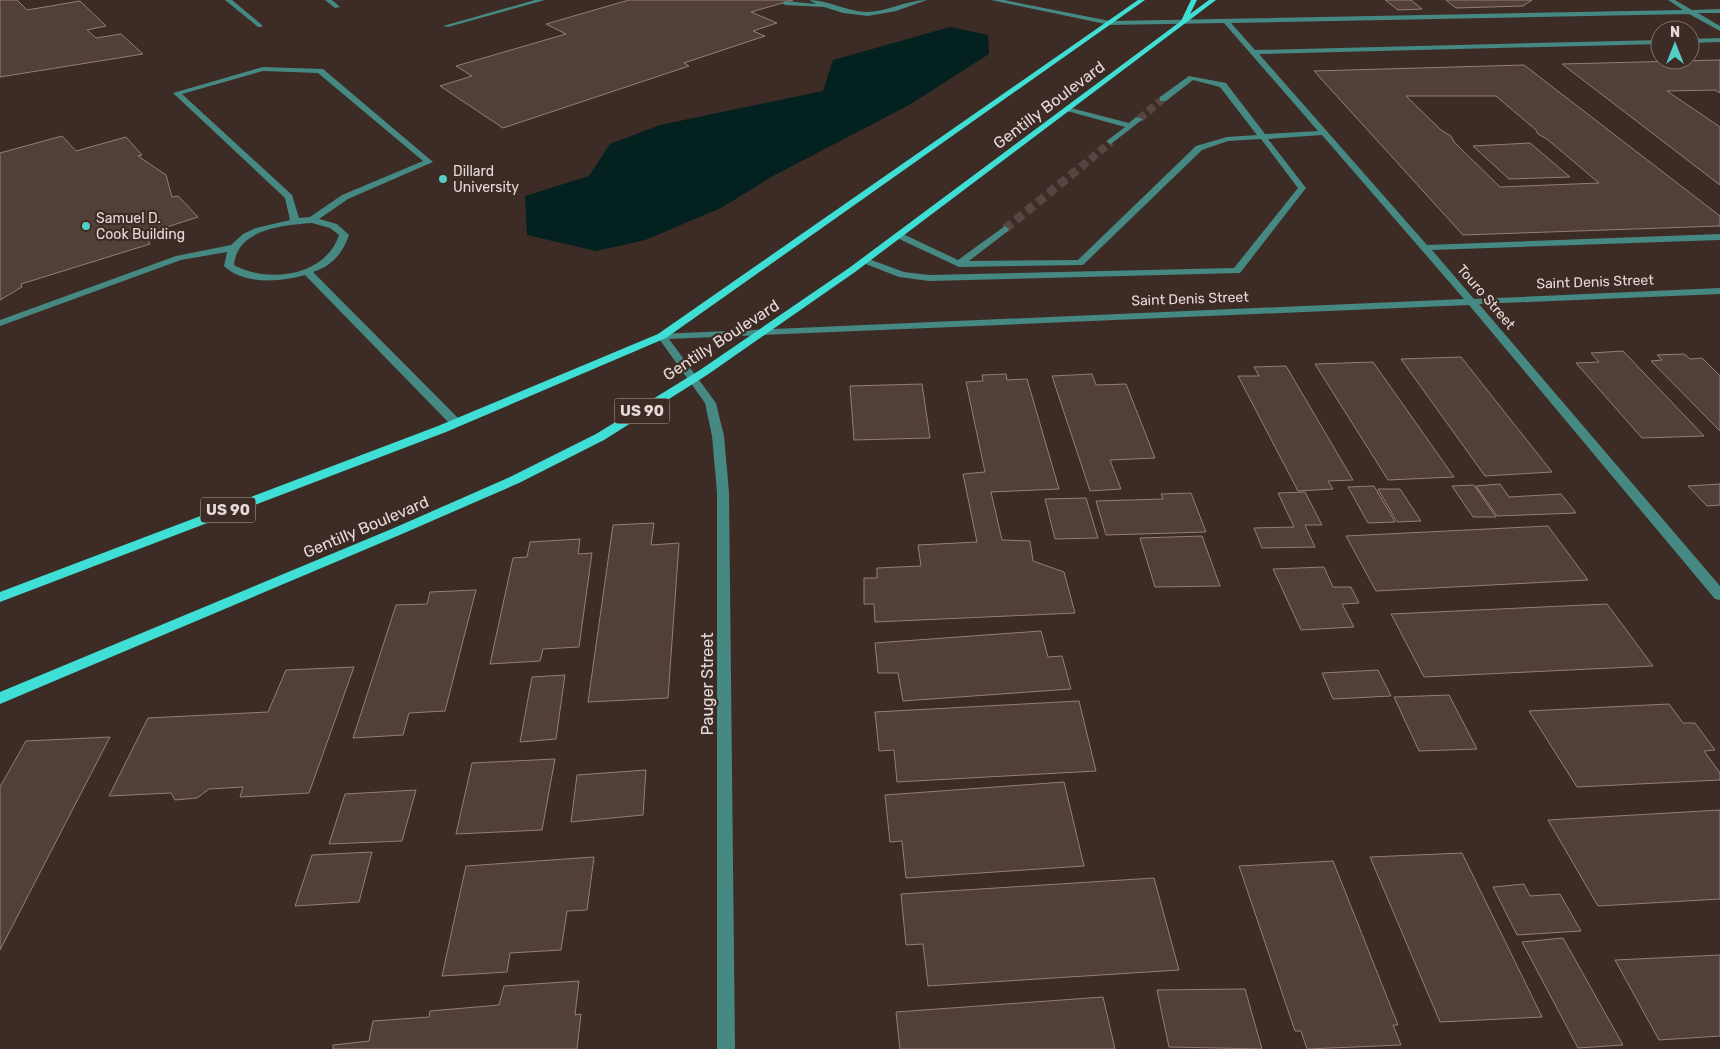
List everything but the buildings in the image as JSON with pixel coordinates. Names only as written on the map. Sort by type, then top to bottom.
[{"type":"main road","name":"Gentilly Boulevard","points":[[0,597],[456,423],[662,336],[1142,0]]},
{"type":"main road","points":[[1183,23],[1194,0]]},
{"type":"main road","name":"Gentilly Boulevard","points":[[0,698],[519,478],[625,423],[764,332],[866,261],[1213,0]]},
{"type":"street","points":[[228,0],[260,26]]},
{"type":"street","points":[[328,0],[337,7]]},
{"type":"street","points":[[446,26],[542,0]]},
{"type":"street","points":[[812,0],[853,14],[868,15],[888,13],[924,0]]},
{"type":"street","points":[[994,0],[1110,23],[1720,11]]},
{"type":"street","points":[[1671,0],[1720,29]]},
{"type":"street","points":[[785,2],[826,6]]},
{"type":"street","name":"Touro Street","points":[[1226,22],[1470,301],[1720,594]]},
{"type":"street","points":[[1700,41],[1720,40]]},
{"type":"street","points":[[1253,52],[1650,42]]},
{"type":"street","points":[[295,221],[289,198],[177,93],[263,69],[320,71],[429,162],[345,197],[312,220]]},
{"type":"street","points":[[866,261],[902,275],[929,278],[1237,271],[1302,188],[1223,85],[1192,78],[1163,98]]},
{"type":"street","points":[[1070,109],[1130,126]]},
{"type":"street","points":[[1111,142],[1139,119]]},
{"type":"street","points":[[900,236],[959,264],[1080,263],[1199,148],[1227,139],[1323,133]]},
{"type":"street","points":[[0,324],[178,258],[232,248],[258,231],[295,221],[312,220],[328,223],[338,228],[344,235],[344,244],[337,254],[325,263],[307,271],[268,278],[244,275],[229,266],[228,257],[232,248]]},
{"type":"street","points":[[959,264],[1005,228]]},
{"type":"street","points":[[1424,248],[1720,237]]},
{"type":"street","points":[[307,271],[456,423]]},
{"type":"street","name":"Saint Denis Street","points":[[662,336],[1720,291]]},
{"type":"street","name":"Pauger Street","points":[[662,336],[710,403],[718,436],[723,492],[726,1049]]},
{"type":"water","points":[[950,27],[988,35],[989,54],[909,105],[773,176],[721,208],[645,240],[596,251],[527,235],[525,196],[589,176],[610,144],[660,125],[823,91],[833,60]]},
{"type":"tunnel","points":[[1139,119],[1163,99]]},
{"type":"tunnel","points":[[1081,167],[1111,142]]},
{"type":"tunnel","points":[[1005,229],[1082,166]]},
{"type":"place","name":"Dillard University","points":[[443,179]]},
{"type":"place","name":"Samuel D. Cook Building","points":[[86,226]]}]
